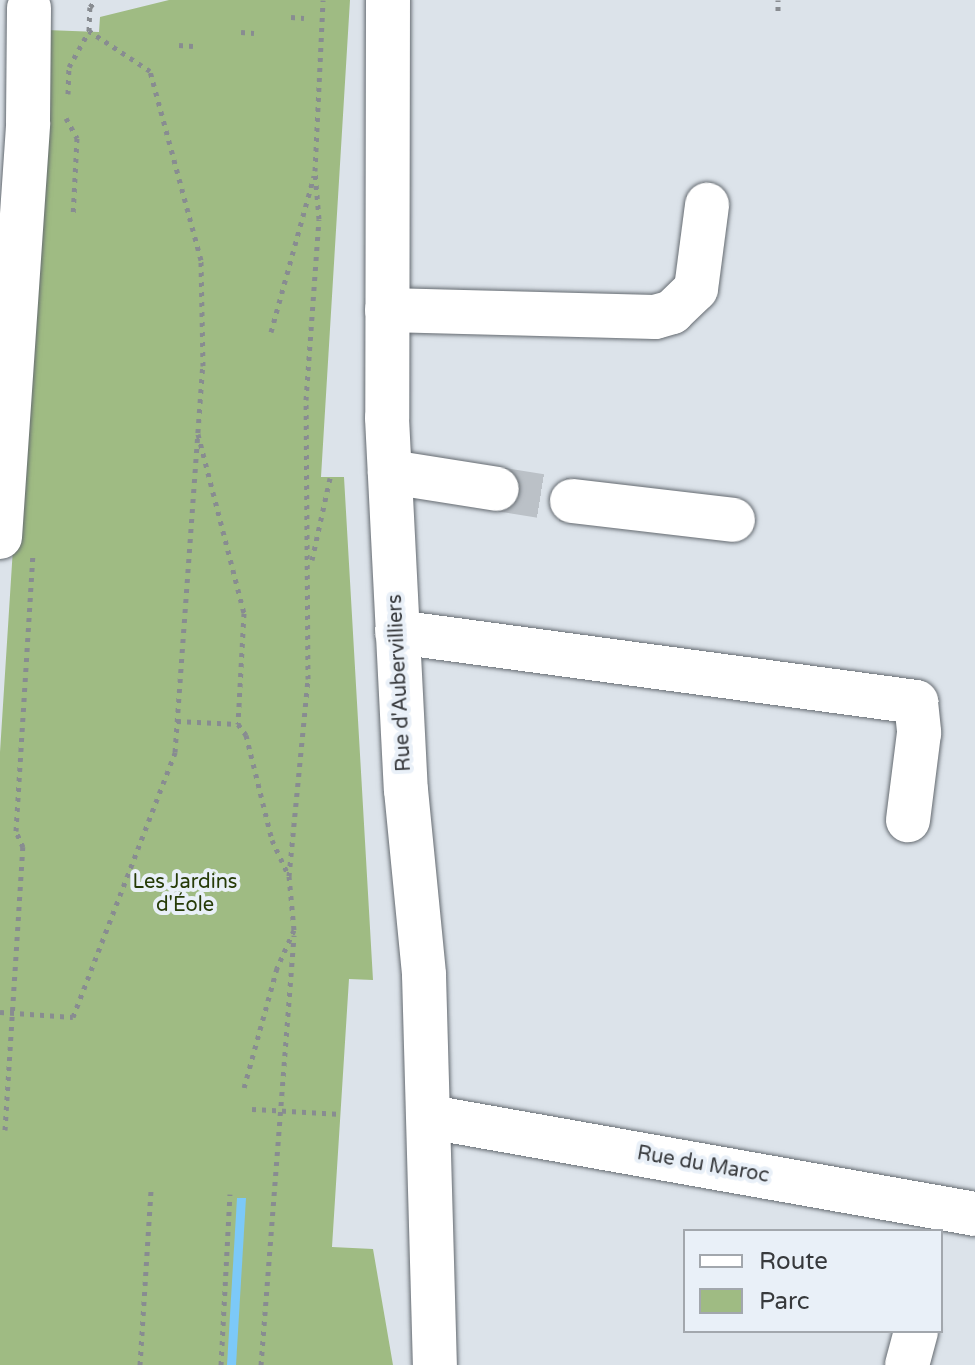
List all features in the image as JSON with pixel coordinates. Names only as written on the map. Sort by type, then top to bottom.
[{"type":"street","name":"Rue d'Aubervilliers","points":[[388,0],[390,472],[397,632],[444,1364]]},
{"type":"street","points":[[0,537],[4,436],[28,123],[29,8]]},
{"type":"street","points":[[387,310],[655,317],[672,312],[696,289],[707,205]]},
{"type":"street","points":[[390,472],[497,489]]},
{"type":"street","points":[[572,501],[733,520]]},
{"type":"street","points":[[397,632],[916,702],[919,733],[908,820]]},
{"type":"street","name":"Rue du Maroc","points":[[430,1117],[956,1222]]},
{"type":"street","points":[[907,1365],[915,1333]]},
{"type":"path","points":[[0,1012],[73,1017],[175,752],[196,426],[203,366],[201,260],[150,71],[89,31],[90,7],[96,0]]},
{"type":"path","points":[[261,1365],[294,930],[289,876],[299,809],[310,569],[306,400],[319,219],[315,171],[323,0]]},
{"type":"path","points":[[778,0],[778,11]]},
{"type":"path","points":[[291,17],[304,18]]},
{"type":"path","points":[[241,32],[254,33]]},
{"type":"path","points":[[179,45],[193,46]]},
{"type":"path","points":[[66,118],[77,138],[73,217]]},
{"type":"path","points":[[271,332],[315,171]]},
{"type":"path","points":[[196,426],[244,613],[238,724],[246,735],[272,840],[289,876]]},
{"type":"path","points":[[310,569],[330,478]]},
{"type":"path","points":[[177,721],[238,724]]},
{"type":"path","points":[[244,1088],[277,968],[294,930]]},
{"type":"path","points":[[5,1130],[12,1013]]},
{"type":"path","points":[[252,1109],[341,1114]]},
{"type":"path","points":[[140,1365],[151,1190]]},
{"type":"path","points":[[221,1365],[230,1194]]},
{"type":"green space","name":"Les Jardins d'Éole","points":[[169,0],[350,0],[321,477],[344,477],[373,980],[349,979],[332,1247],[373,1249],[393,1365],[0,1365],[0,752],[46,30],[99,32],[100,17]]},
{"type":"water","points":[[237,1198],[246,1198],[236,1365],[227,1365]]},
{"type":"tunnel","points":[[497,489],[572,501]]}]
